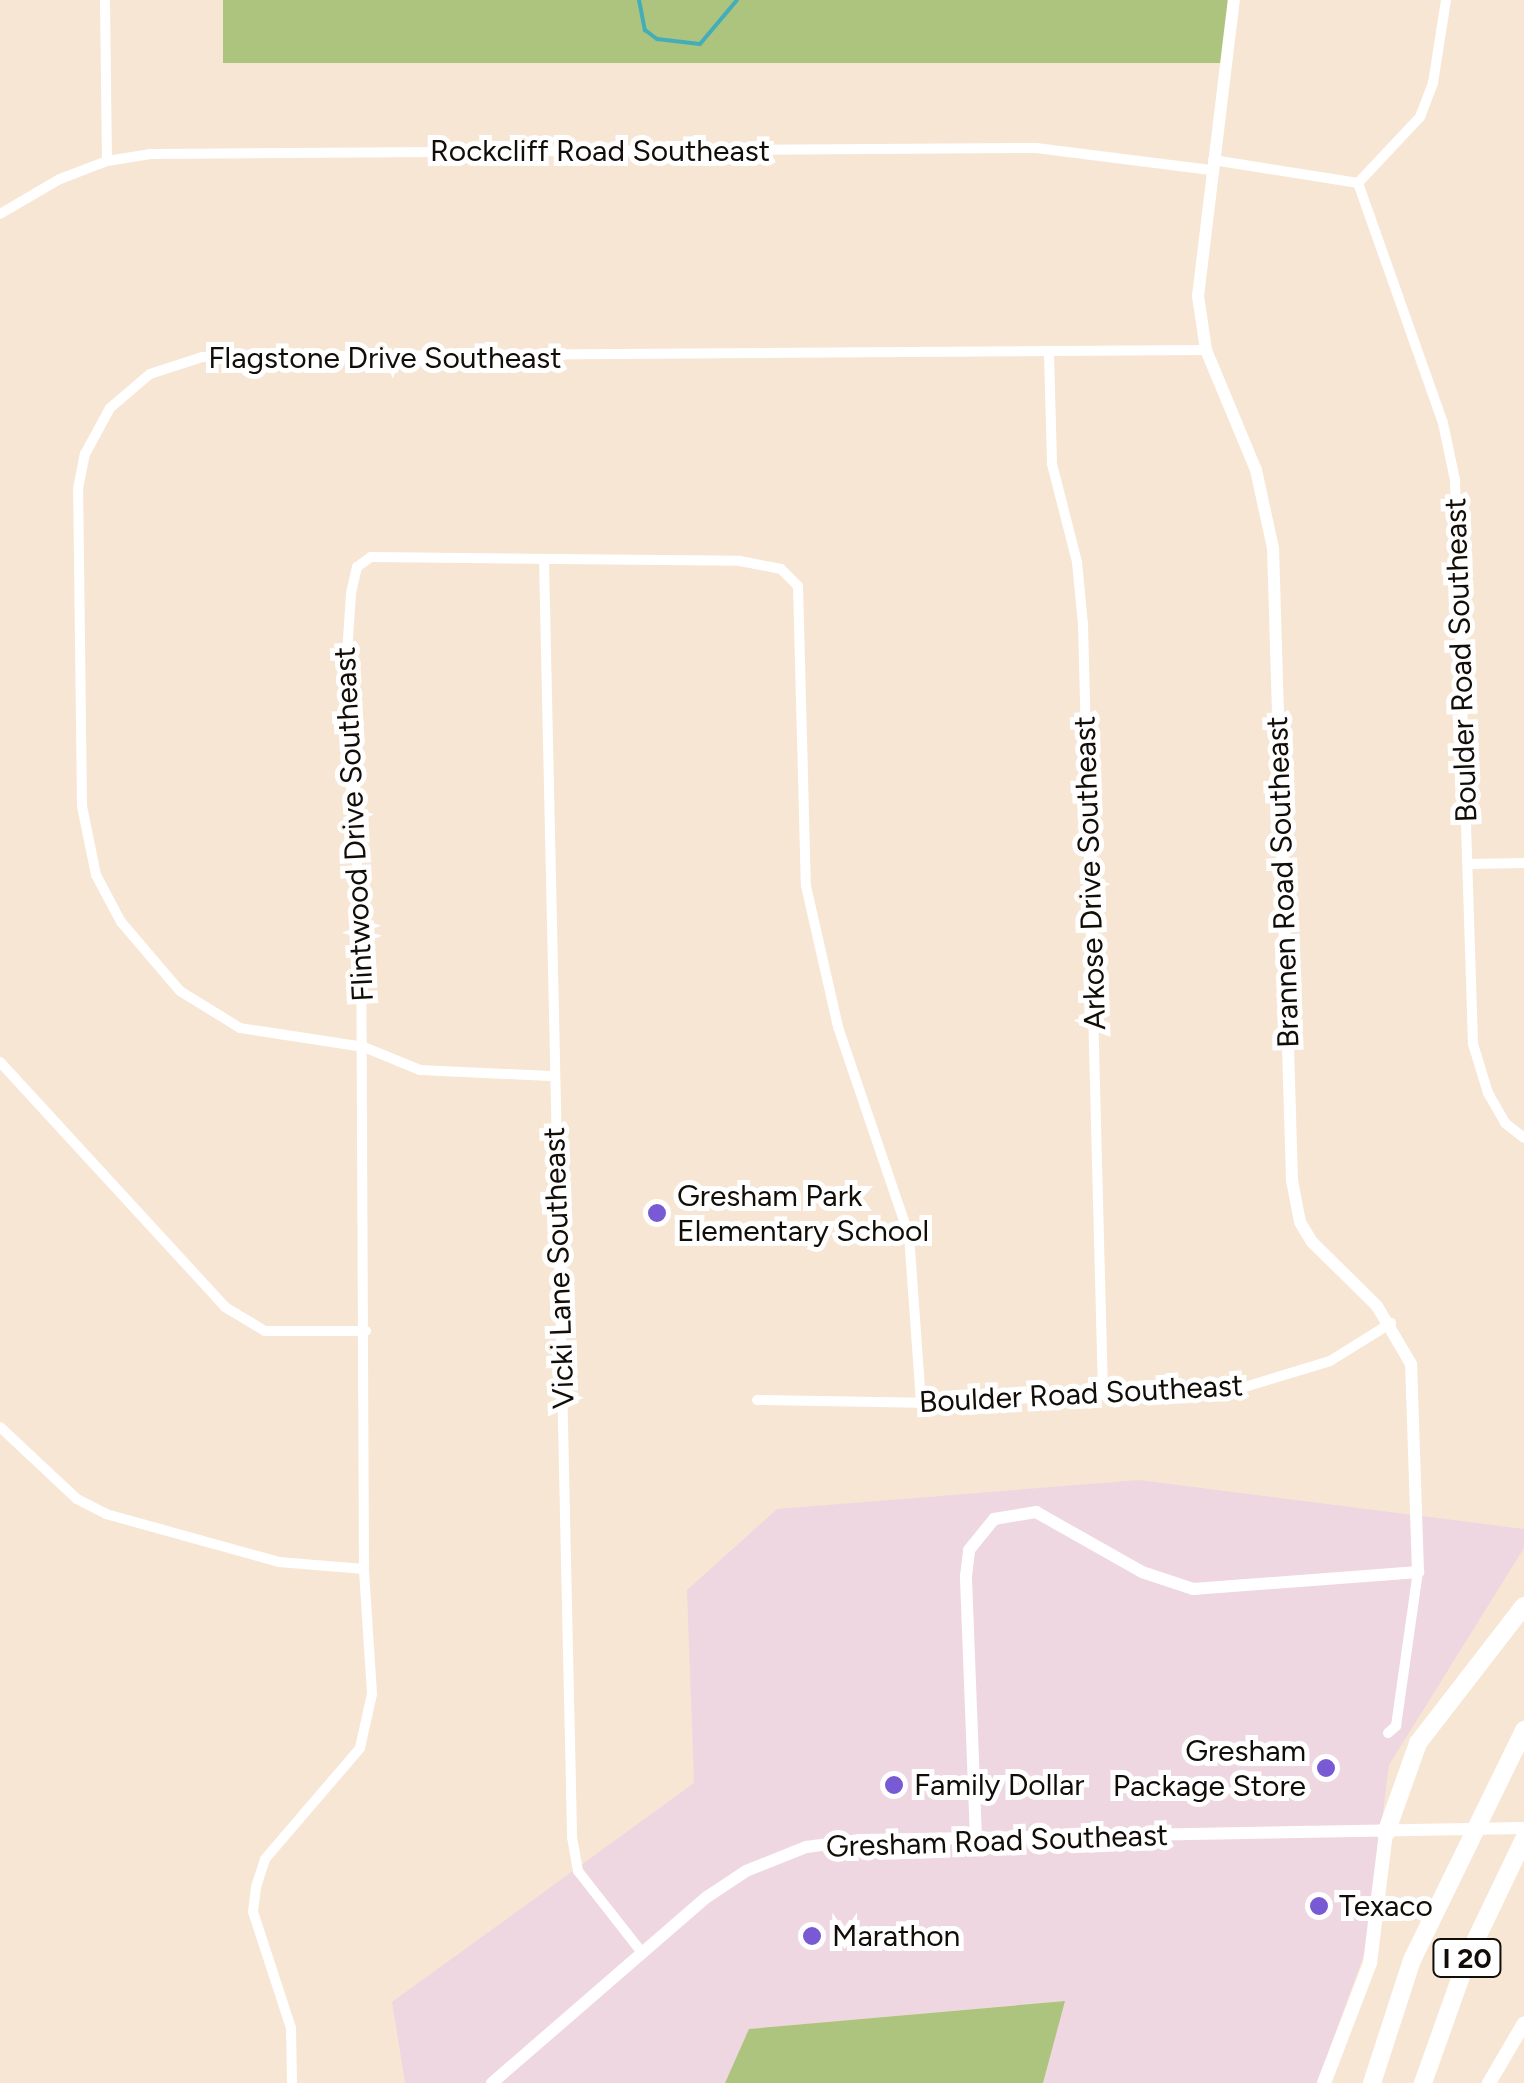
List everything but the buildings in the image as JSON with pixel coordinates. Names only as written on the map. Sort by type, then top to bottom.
[{"type":"highway","points":[[1386,1833],[1418,1744],[1524,1606]]},
{"type":"highway","name":"I 20","points":[[1372,2083],[1412,1960],[1524,1730]]},
{"type":"highway","name":"I 20","points":[[1423,2083],[1468,1954],[1524,1839]]},
{"type":"main road","points":[[1324,2083],[1370,1962],[1386,1833]]},
{"type":"main road","points":[[1489,2083],[1524,2023]]},
{"type":"street","points":[[105,0],[107,160]]},
{"type":"street","name":"Brannen Road Southeast","points":[[1234,0],[1198,284],[1206,350],[1256,470],[1273,548],[1295,1203],[1312,1242],[1391,1323],[1405,1346],[1416,1391],[1418,1572],[1396,1726],[1388,1734]]},
{"type":"street","points":[[1358,182],[1420,117],[1433,83],[1446,0]]},
{"type":"street","name":"Rockcliff Road Southeast","points":[[0,214],[107,160],[184,153],[1036,148],[1358,182]]},
{"type":"street","name":"Boulder Road Southeast","points":[[1358,182],[1443,423],[1455,480],[1476,1055],[1505,1123],[1524,1138]]},
{"type":"street","name":"Flagstone Drive Southeast","points":[[551,1076],[420,1070],[364,1047],[257,1032],[208,1012],[162,972],[96,875],[82,806],[78,489],[92,438],[122,395],[166,366],[202,356],[1049,355],[1206,350]]},
{"type":"street","name":"Arkose Drive Southeast","points":[[1049,355],[1052,464],[1077,562],[1083,624],[1103,1395]]},
{"type":"street","name":"Flintwood Drive Southeast","points":[[292,2083],[291,2028],[253,1912],[256,1887],[266,1859],[360,1748],[370,1719],[364,1569],[364,1047],[344,697],[344,632],[357,567],[371,557],[439,552],[544,560],[740,560],[781,570],[798,586],[806,886],[827,990],[909,1235],[921,1404]]},
{"type":"street","name":"Vicki Lane Southeast","points":[[544,560],[551,1076],[572,1837],[578,1871],[643,1954]]},
{"type":"street","points":[[1468,864],[1524,863]]},
{"type":"street","points":[[0,1062],[226,1307],[265,1331],[366,1331]]},
{"type":"street","name":"Boulder Road Southeast","points":[[757,1400],[921,1404],[1260,1385],[1330,1361],[1391,1323]]},
{"type":"street","points":[[0,1427],[77,1499],[125,1521],[279,1562],[364,1569]]},
{"type":"street","points":[[976,1839],[966,1576],[968,1550],[994,1520],[1036,1512],[1142,1572],[1192,1589],[1418,1572]]},
{"type":"street","name":"Gresham Road Southeast","points":[[492,2083],[708,1897],[790,1852],[852,1840],[1524,1828]]},
{"type":"shaded area","points":[[1139,1480],[1524,1529],[1524,1548],[1389,1765],[1365,1952],[1317,2083],[1043,2083],[1064,2001],[750,2029],[725,2083],[405,2083],[392,2002],[694,1783],[687,1590],[777,1509]]},
{"type":"green space","points":[[223,0],[1231,0],[1231,63],[223,63]]},
{"type":"green space","points":[[1065,2001],[1043,2083],[725,2083],[749,2029]]},
{"type":"waterway","points":[[639,0],[645,30],[657,39],[700,44],[737,0]]},
{"type":"place","name":"Gresham Park Elementary School","points":[[657,1213]]},
{"type":"place","name":"Gresham Package Store","points":[[1326,1768]]},
{"type":"place","name":"Family Dollar","points":[[894,1785]]},
{"type":"place","name":"Texaco","points":[[1319,1906]]},
{"type":"place","name":"Marathon","points":[[812,1936]]}]
